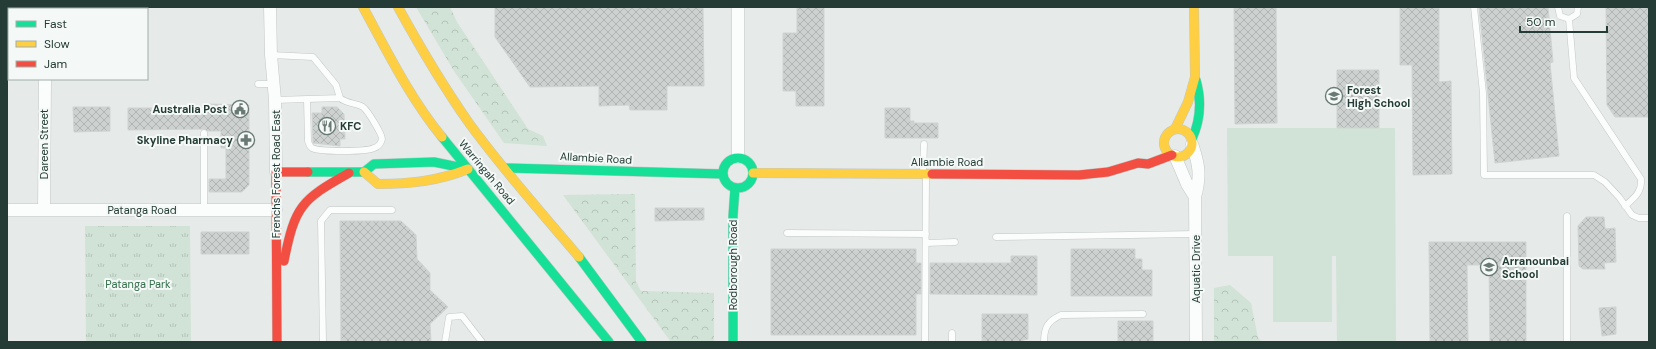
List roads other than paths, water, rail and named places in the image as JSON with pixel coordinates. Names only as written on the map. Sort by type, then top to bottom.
[{"type":"main road","name":"Warringah Road","points":[[363,7],[401,76],[432,124],[609,342]]},
{"type":"main road","name":"Warringah Road","points":[[398,7],[422,51],[455,102],[505,168],[590,271],[642,342]]},
{"type":"main road","points":[[1175,129],[1188,102],[1194,77],[1194,7]]},
{"type":"main road","points":[[1192,141],[1190,135],[1183,129],[1175,129],[1167,133],[1160,144],[1173,156],[1185,155],[1191,148],[1192,141],[1198,128],[1201,107],[1200,91],[1194,77]]},
{"type":"main road","name":"Allambie Road","points":[[1138,163],[1148,153]]},
{"type":"main road","name":"Allambie Road","points":[[753,173],[1079,175],[1108,172],[1138,163],[1148,164],[1173,156]]},
{"type":"main road","points":[[733,158],[738,158],[743,158],[750,164],[753,173],[747,185],[735,188],[727,182],[723,174],[726,164],[733,158]]},
{"type":"main road","name":"Allambie Road","points":[[276,172],[364,172],[374,164],[434,162],[468,169],[574,168],[723,174]]},
{"type":"main road","name":"Allambie Road","points":[[364,172],[378,184],[404,184],[435,182],[468,169]]},
{"type":"main road","name":"Frenchs Forest Road East","points":[[276,172],[277,342]]},
{"type":"main road","points":[[277,302],[290,234],[298,209],[312,195],[349,172]]},
{"type":"main road","name":"Rodborough Road","points":[[733,342],[733,216],[735,188]]},
{"type":"street","name":"Frenchs Forest Road East","points":[[270,7],[271,55],[275,100],[276,172]]},
{"type":"street","points":[[738,7],[738,158]]},
{"type":"street","name":"Dareen Street","points":[[44,210],[45,80]]},
{"type":"street","name":"Aquatic Drive","points":[[1192,141],[1198,165],[1199,181],[1195,196],[1196,342]]},
{"type":"street","name":"Aquatic Drive","points":[[1173,156],[1187,184],[1195,196]]},
{"type":"street","name":"Patanga Road","points":[[7,210],[276,210]]},
{"type":"lane","points":[[1474,7],[1483,93],[1484,175],[1594,175],[1605,182],[1632,215],[1639,218],[1649,218]]},
{"type":"lane","points":[[1558,7],[1560,16],[1569,19]]},
{"type":"lane","points":[[1569,19],[1577,14],[1578,7]]},
{"type":"lane","points":[[1569,19],[1574,78],[1641,179],[1642,188],[1625,206]]},
{"type":"lane","points":[[271,55],[313,57],[336,85],[342,100]]},
{"type":"lane","points":[[258,84],[274,84]]},
{"type":"lane","points":[[275,100],[307,100],[342,100],[364,107],[381,133],[382,140],[380,145],[374,149],[313,149],[308,141],[307,100]]},
{"type":"lane","points":[[204,133],[204,210]]},
{"type":"lane","points":[[924,144],[926,234],[925,342]]},
{"type":"lane","points":[[323,342],[321,221],[330,210],[392,210]]},
{"type":"lane","points":[[1567,216],[1567,342]]},
{"type":"lane","points":[[787,233],[926,234]]},
{"type":"lane","points":[[996,237],[1196,234]]},
{"type":"lane","points":[[926,243],[955,242]]},
{"type":"lane","points":[[1044,342],[1044,331],[1050,320],[1061,315],[1143,314]]},
{"type":"lane","points":[[445,342],[449,317],[462,316],[482,342]]},
{"type":"lane","points":[[952,334],[952,342]]},
{"type":"place","name":"Forest High School","points":[[1334,96]]},
{"type":"place","name":"Australia Post","points":[[240,109]]},
{"type":"place","name":"KFC","points":[[327,126]]},
{"type":"place","name":"Skyline Pharmacy","points":[[246,140]]},
{"type":"place","name":"Arranounbai School","points":[[1489,267]]},
{"type":"park label","name":"Patanga Park","points":[[138,284]]}]
